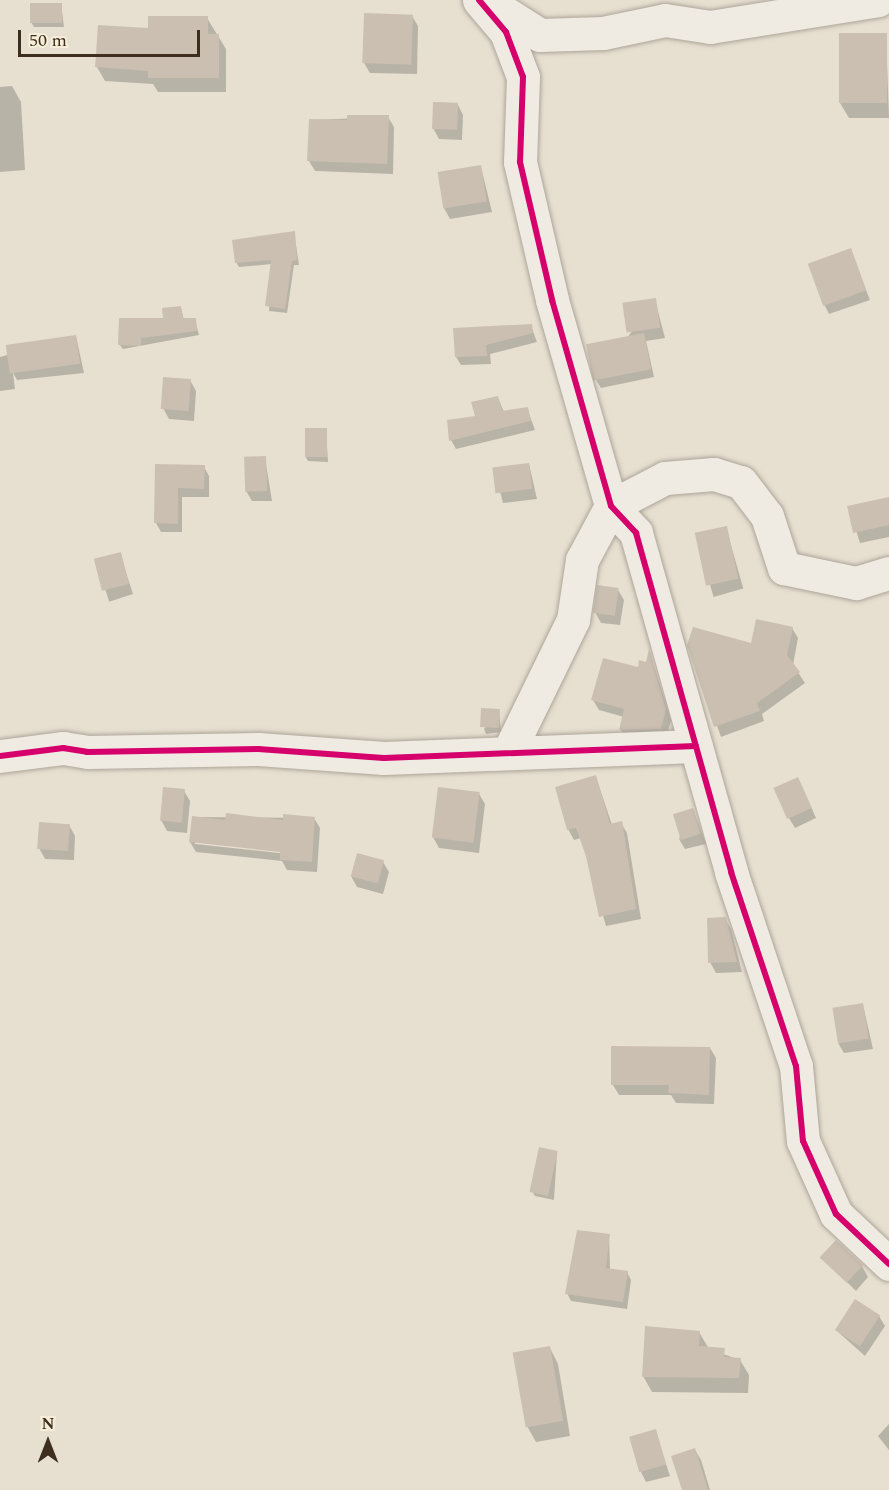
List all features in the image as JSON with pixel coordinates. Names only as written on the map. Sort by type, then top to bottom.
[{"type":"street","points":[[479,0],[506,32],[523,77],[520,162],[552,300],[611,506],[636,533],[731,872],[796,1066],[803,1141],[836,1214],[889,1264]]},
{"type":"street","points":[[484,0],[540,35],[603,33],[665,20],[710,27],[838,3],[878,0]]},
{"type":"street","points":[[508,753],[573,620],[582,560],[611,506],[665,478],[714,474],[741,482],[767,516],[784,568],[856,583],[889,573]]},
{"type":"street","points":[[0,756],[63,748],[258,749],[384,758],[696,746]]},
{"type":"building","points":[[30,3],[62,3],[62,23],[30,23]]},
{"type":"building","points":[[364,13],[413,15],[411,65],[362,63]]},
{"type":"building","points":[[148,16],[208,16],[208,34],[219,34],[219,78],[148,78],[148,71],[95,67],[98,25],[148,28]]},
{"type":"building","points":[[839,33],[887,33],[887,103],[839,103]]},
{"type":"building","points":[[433,102],[458,103],[457,130],[432,129]]},
{"type":"building","points":[[347,115],[389,115],[387,164],[307,161],[309,119],[347,120]]},
{"type":"building","points":[[481,165],[487,202],[443,208],[438,172]]},
{"type":"building","points":[[295,231],[297,260],[292,261],[285,309],[265,306],[271,260],[235,263],[232,240]]},
{"type":"building","points":[[851,248],[866,290],[823,306],[808,264]]},
{"type":"building","points":[[656,298],[660,328],[627,332],[622,303]]},
{"type":"building","points":[[181,306],[183,318],[196,318],[197,331],[141,338],[141,346],[118,345],[119,318],[163,318],[162,308]]},
{"type":"building","points":[[532,324],[533,333],[486,345],[487,356],[455,357],[453,328]]},
{"type":"building","points":[[644,333],[651,369],[593,381],[586,344]]},
{"type":"building","points":[[76,335],[80,364],[10,374],[6,345]]},
{"type":"building","points":[[163,377],[191,379],[189,411],[161,409]]},
{"type":"building","points":[[498,396],[502,411],[528,407],[531,421],[449,441],[447,420],[475,416],[471,402]]},
{"type":"building","points":[[305,428],[327,428],[327,457],[305,457]]},
{"type":"building","points":[[266,456],[267,491],[245,492],[244,457]]},
{"type":"building","points":[[529,463],[532,489],[495,493],[492,468]]},
{"type":"building","points":[[155,464],[205,465],[204,489],[178,488],[178,524],[154,523]]},
{"type":"building","points":[[889,497],[889,525],[853,533],[847,506]]},
{"type":"building","points":[[727,526],[738,579],[706,586],[695,533]]},
{"type":"building","points":[[121,552],[129,584],[102,591],[94,559]]},
{"type":"building","points":[[597,585],[619,588],[615,616],[593,613]]},
{"type":"building","points":[[756,619],[793,627],[787,655],[800,672],[757,703],[760,711],[714,727],[687,645],[693,627],[751,643]]},
{"type":"building","points":[[649,649],[666,709],[661,729],[619,730],[624,709],[591,700],[603,658],[638,667],[639,660],[646,662]]},
{"type":"building","points":[[481,708],[500,709],[499,728],[480,727]]},
{"type":"building","points":[[596,775],[610,824],[622,821],[636,909],[599,917],[586,856],[576,828],[567,830],[555,787]]},
{"type":"building","points":[[798,777],[812,808],[787,819],[773,788]]},
{"type":"building","points":[[163,787],[185,789],[182,823],[160,821]]},
{"type":"building","points":[[438,787],[480,792],[473,843],[432,838]]},
{"type":"building","points":[[693,808],[701,834],[681,840],[673,814]]},
{"type":"building","points":[[226,813],[283,820],[283,814],[315,817],[312,862],[280,860],[280,852],[189,842],[192,816],[225,820]]},
{"type":"building","points":[[39,822],[70,824],[68,851],[37,849]]},
{"type":"building","points":[[357,853],[384,860],[378,883],[351,876]]},
{"type":"building","points":[[726,917],[737,962],[708,963],[707,918]]},
{"type":"building","points":[[863,1003],[869,1039],[838,1043],[832,1008]]},
{"type":"building","points":[[611,1046],[710,1047],[709,1095],[668,1093],[669,1085],[611,1085]]},
{"type":"building","points":[[539,1147],[558,1151],[548,1196],[529,1192]]},
{"type":"building","points":[[577,1230],[610,1234],[606,1268],[628,1271],[623,1302],[565,1294]]},
{"type":"building","points":[[836,1240],[863,1265],[847,1283],[820,1258]]},
{"type":"building","points":[[855,1299],[880,1315],[860,1346],[835,1330]]},
{"type":"building","points":[[645,1326],[700,1331],[699,1346],[725,1348],[724,1357],[741,1358],[739,1378],[642,1377]]},
{"type":"building","points":[[550,1346],[563,1421],[526,1427],[513,1353]]},
{"type":"building","points":[[656,1429],[666,1465],[639,1472],[629,1437]]},
{"type":"building","points":[[695,1448],[708,1490],[682,1490],[671,1456]]},
{"type":"cycle path","points":[[479,0],[506,32],[523,77],[520,162],[552,300],[611,506],[636,533],[731,872],[796,1066],[803,1141],[836,1214],[889,1264]]},
{"type":"cycle path","points":[[0,756],[63,748],[87,752],[258,749],[384,758],[696,746]]}]
